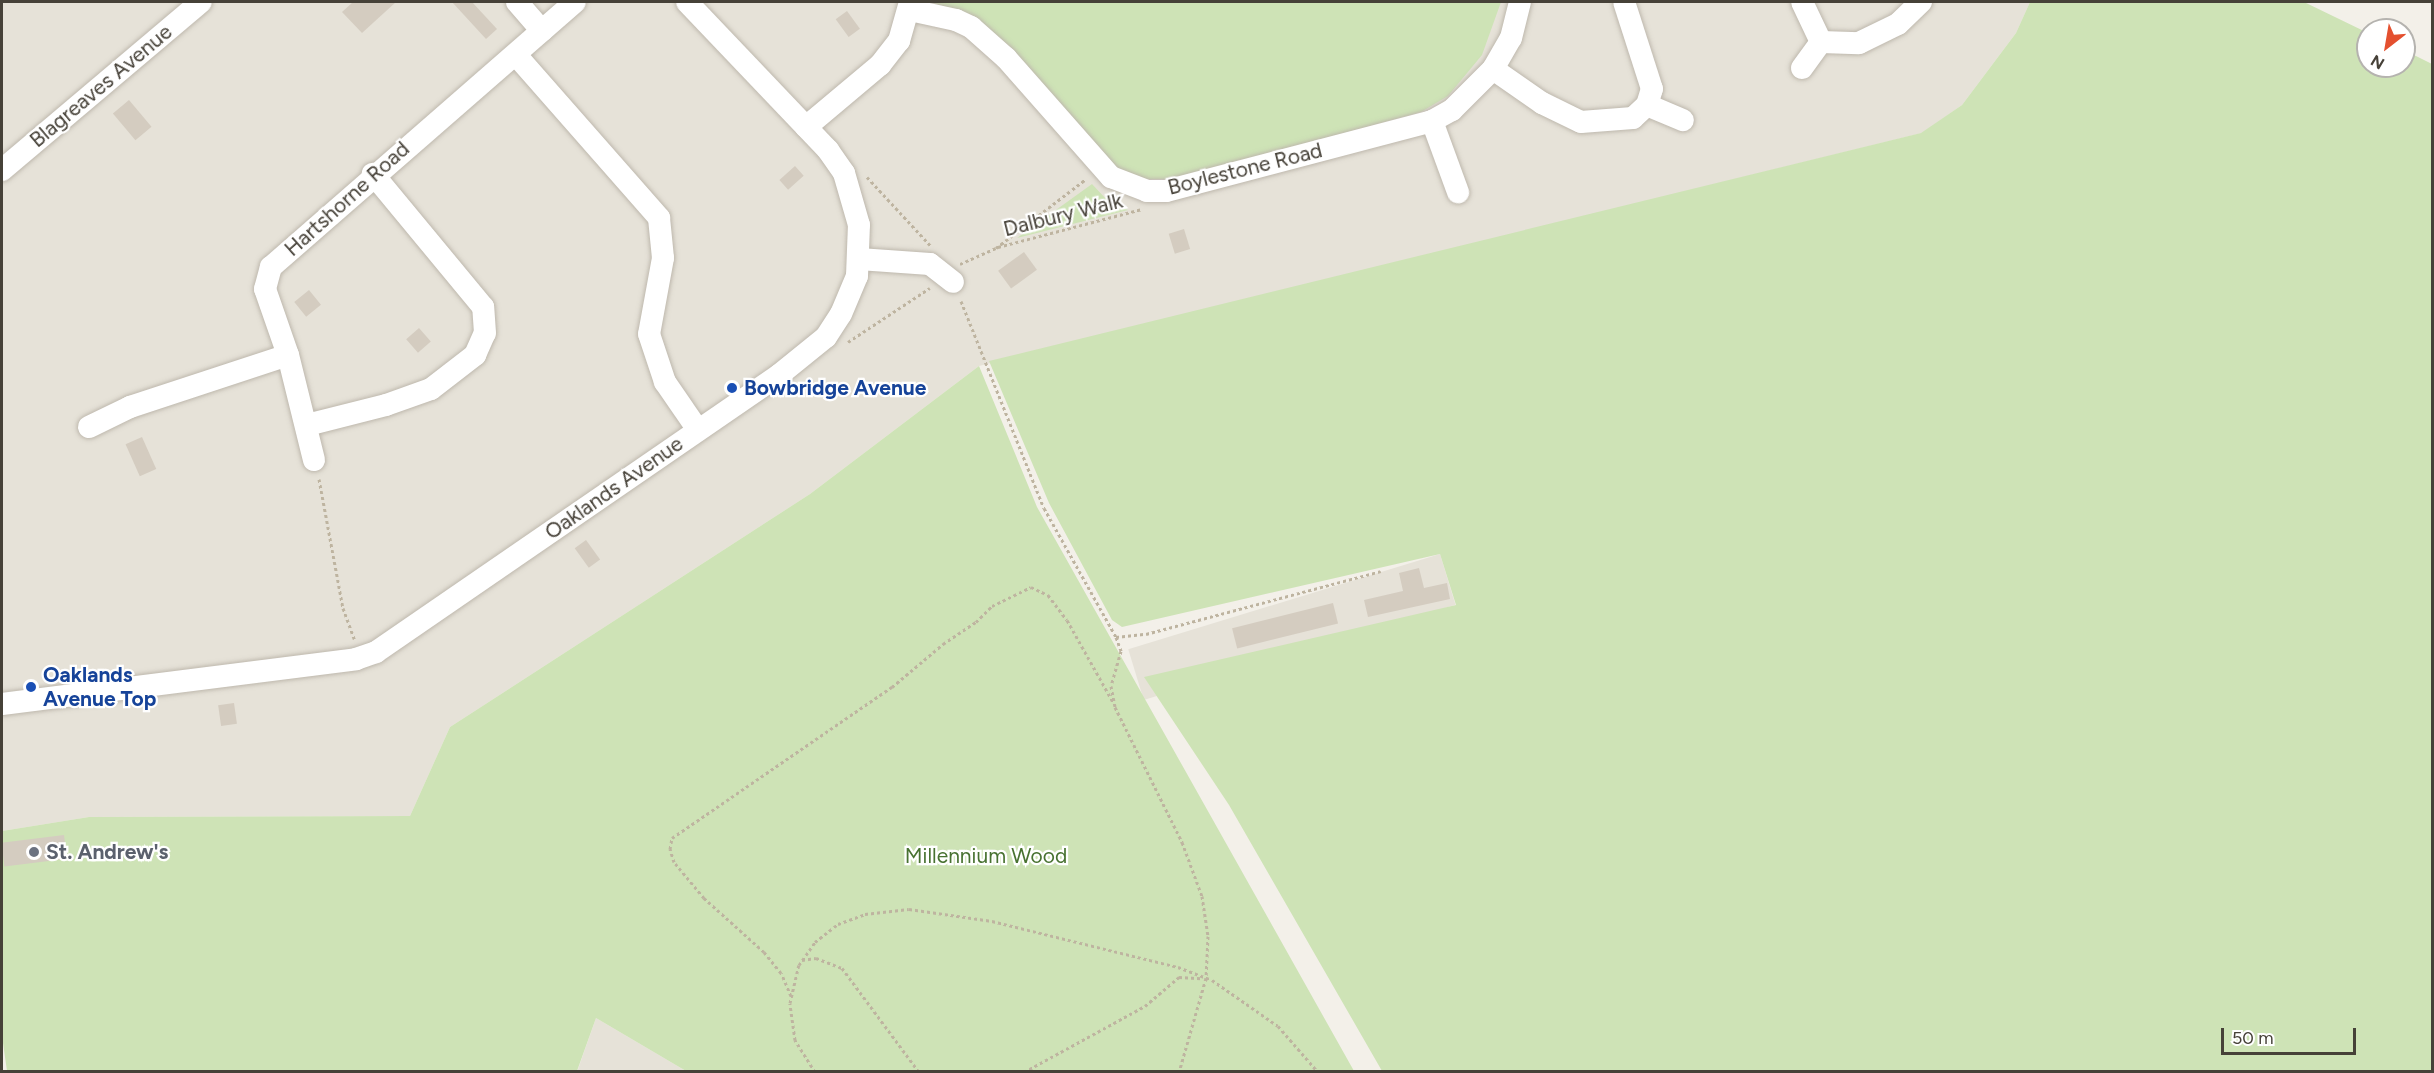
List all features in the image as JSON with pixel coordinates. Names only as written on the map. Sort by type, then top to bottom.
[{"type":"street","name":"Blagreaves Avenue","points":[[2,170],[201,2]]},
{"type":"street","points":[[517,2],[542,31]]},
{"type":"street","name":"Hartshorne Road","points":[[314,460],[288,355],[265,289],[271,267],[374,174],[576,2]]},
{"type":"street","name":"Oaklands Avenue","points":[[2,704],[360,657],[397,638],[779,375],[826,337],[851,294],[859,259],[859,225],[844,173],[806,127],[687,2]]},
{"type":"street","name":"Boylestone Road","points":[[910,5],[956,20],[988,40],[1098,166],[1126,184],[1166,191],[1432,121],[1452,110],[1493,69],[1511,38],[1520,2]]},
{"type":"street","points":[[1493,69],[1542,103],[1581,122],[1633,118],[1647,105],[1652,88],[1624,2]]},
{"type":"street","points":[[1802,2],[1821,42]]},
{"type":"street","points":[[1821,42],[1859,44],[1898,24],[1922,2]]},
{"type":"street","points":[[806,127],[880,65],[899,41],[910,5]]},
{"type":"street","points":[[1802,68],[1821,42]]},
{"type":"street","points":[[516,55],[659,218],[663,258],[649,334],[665,382],[698,430]]},
{"type":"street","points":[[1647,105],[1683,120]]},
{"type":"street","points":[[1432,121],[1458,192]]},
{"type":"street","points":[[307,425],[386,405],[431,389],[475,355],[485,333],[483,307],[374,174]]},
{"type":"street","points":[[859,259],[930,264],[949,278]]},
{"type":"street","points":[[89,427],[130,407],[288,355]]},
{"type":"path","points":[[842,344],[854,340],[996,248],[1098,166]]},
{"type":"path","points":[[863,172],[936,251]]},
{"type":"path","name":"Dalbury Walk","points":[[996,248],[1139,212],[1166,191]]},
{"type":"path","points":[[949,278],[1044,508],[1116,637],[1121,651],[1112,686],[1115,707]]},
{"type":"path","points":[[314,460],[344,608],[360,657]]},
{"type":"path","points":[[1116,637],[1146,634],[1381,571]]},
{"type":"path","points":[[815,1071],[795,1040],[791,996],[781,973],[764,952],[704,897],[674,862],[670,849],[672,838],[892,687],[943,644],[976,622],[992,606],[1031,587],[1048,595],[1068,620],[1115,707],[1195,872],[1208,936],[1206,978],[1179,1071]]},
{"type":"path","points":[[791,996],[802,960],[814,942],[838,924],[865,914],[909,909],[992,921],[1178,967],[1206,978],[1228,989],[1278,1026],[1318,1071]]},
{"type":"path","points":[[802,960],[816,958],[842,968],[919,1071]]},
{"type":"path","points":[[1024,1071],[1145,1006],[1179,977],[1206,978]]},
{"type":"shaded area","points":[[2,2],[2030,2],[2016,33],[1962,105],[1922,133],[979,366],[810,494],[450,727],[410,816],[89,817],[2,831]]},
{"type":"shaded area","points":[[1440,554],[1455,605],[1144,700],[1128,649]]},
{"type":"shaded area","points":[[596,1018],[686,1071],[577,1072]]},
{"type":"green space","points":[[931,2],[1501,2],[1482,55],[1448,96],[1421,112],[1179,179],[1141,179],[1116,170],[1013,49],[976,19]]},
{"type":"green space","points":[[2030,2],[2304,2],[2356,27],[2356,78],[2416,78],[2416,56],[2432,64],[2432,1071],[1382,1071],[1229,805],[1144,677],[1456,605],[1440,554],[1122,627],[1112,620],[1049,503],[989,361],[1921,133],[1962,105],[2016,33]]},
{"type":"green space","points":[[1092,184],[1107,200],[1128,210],[1017,238]]},
{"type":"green space","name":"Millennium Wood","points":[[979,366],[1037,507],[1354,1071],[686,1071],[596,1018],[577,1071],[7,1071],[2,1036],[2,831],[89,817],[410,816],[450,727],[810,494]]},
{"type":"building","points":[[353,2],[396,2],[362,33],[342,12]]},
{"type":"building","points":[[452,2],[472,2],[497,29],[486,39]]},
{"type":"building","points":[[847,11],[860,29],[849,37],[836,19]]},
{"type":"building","points":[[129,100],[151,127],[135,140],[113,113]]},
{"type":"building","points":[[795,166],[804,176],[788,190],[779,180]]},
{"type":"building","points":[[1184,229],[1190,249],[1175,254],[1169,234]]},
{"type":"building","points":[[1024,252],[1037,270],[1011,289],[998,271]]},
{"type":"building","points":[[309,290],[321,305],[306,317],[294,302]]},
{"type":"building","points":[[419,328],[431,342],[418,353],[406,339]]},
{"type":"building","points":[[142,437],[156,469],[140,476],[126,444]]},
{"type":"building","points":[[586,540],[600,559],[589,568],[575,548]]},
{"type":"building","points":[[1419,568],[1424,588],[1447,583],[1450,599],[1368,617],[1364,600],[1403,591],[1399,573]]},
{"type":"building","points":[[1333,603],[1338,623],[1237,649],[1232,628]]},
{"type":"building","points":[[234,703],[237,724],[221,726],[218,705]]},
{"type":"building","name":"St. Andrew's","points":[[64,835],[67,859],[4,866],[2,843]]},
{"type":"place","name":"Bowbridge Avenue","points":[[732,388]]},
{"type":"place","name":"Oaklands Avenue Top","points":[[31,687]]},
{"type":"place","name":"St. Andrew's","points":[[34,852]]}]
